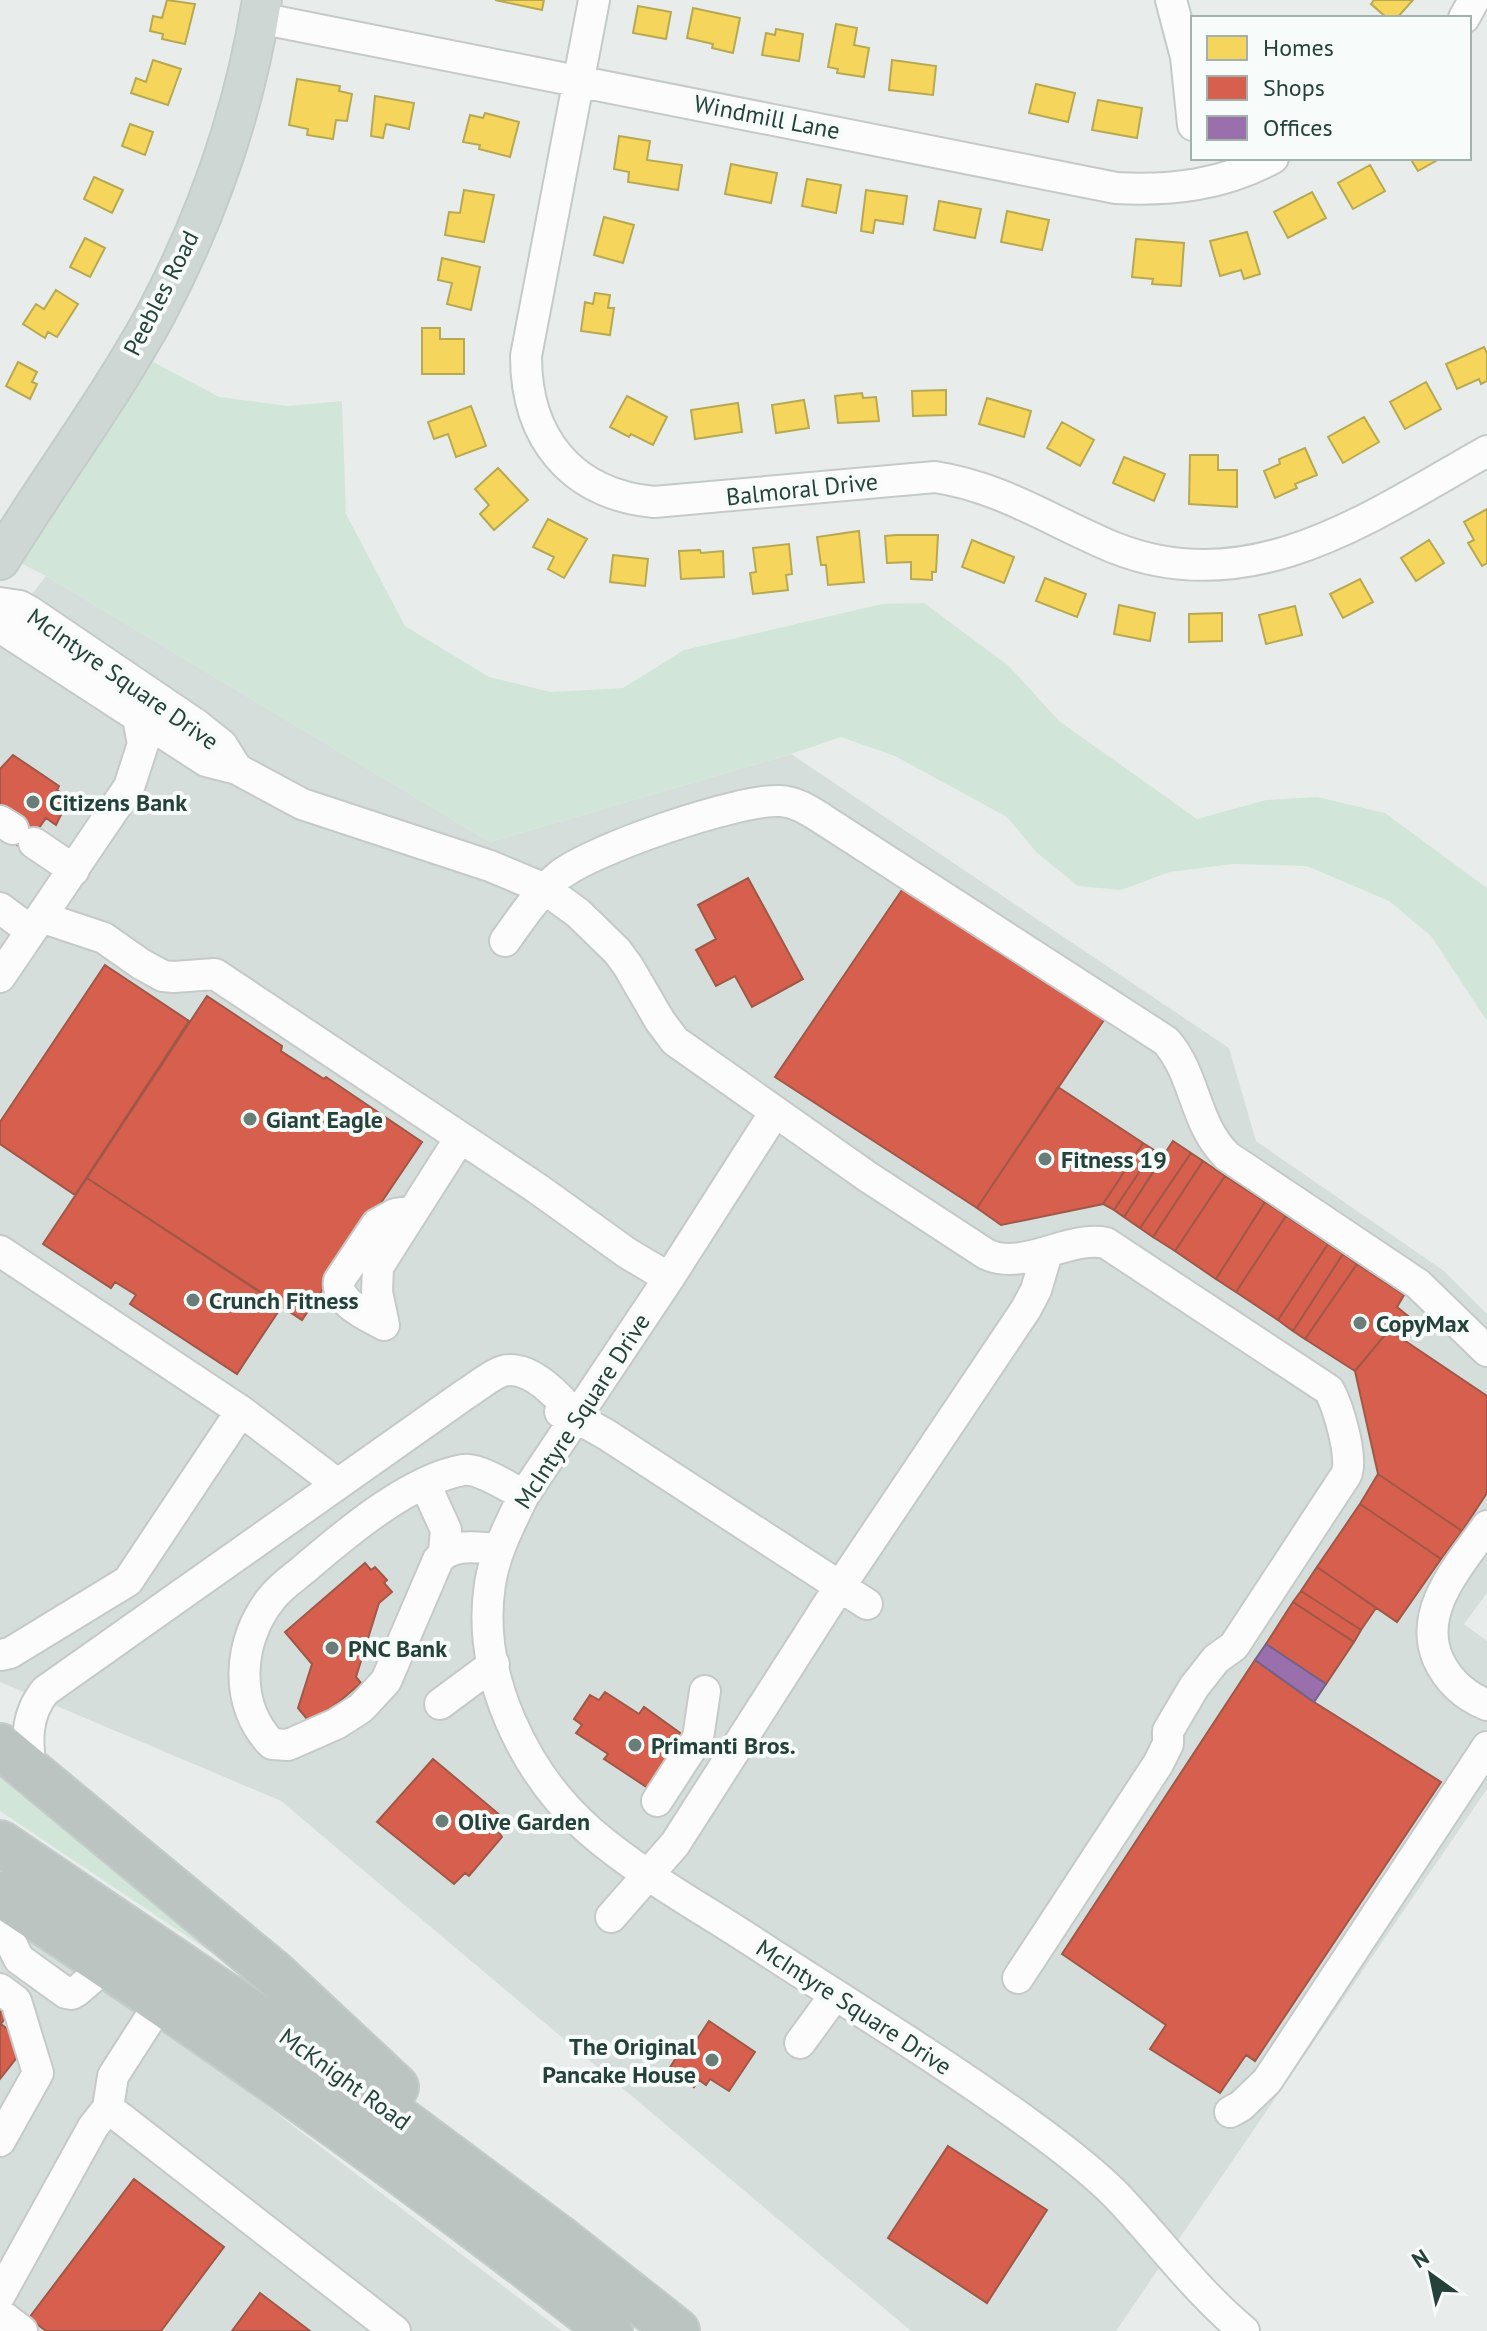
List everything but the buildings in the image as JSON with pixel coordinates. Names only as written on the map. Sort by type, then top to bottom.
[{"type":"highway","points":[[16,1758],[275,1974],[563,2241]]},
{"type":"highway","name":"McKnight Road","points":[[0,1843],[300,2046],[563,2241],[677,2331]]},
{"type":"highway","name":"McKnight Road","points":[[0,1894],[98,1974],[161,2001],[413,2180],[610,2331]]},
{"type":"main road","name":"Peebles Road","points":[[0,560],[148,327],[177,271],[225,149],[241,99],[260,9]]},
{"type":"street","name":"Balmoral Drive","points":[[594,0],[528,337],[527,389],[537,422],[554,450],[577,475],[620,497],[654,502],[686,501],[935,477],[992,490],[1115,548],[1139,556],[1171,563],[1209,565],[1267,559],[1320,542],[1360,523],[1487,451]]},
{"type":"street","points":[[1171,0],[1186,57],[1191,106]]},
{"type":"street","name":"Windmill Lane","points":[[260,9],[578,79],[1116,188],[1141,189],[1195,171],[1246,173],[1269,160]]},
{"type":"street","name":"McIntyre Square Drive","points":[[0,603],[20,606],[29,611],[175,709],[222,745],[237,769]]},
{"type":"street","name":"McIntyre Square Drive","points":[[0,627],[206,761],[237,769],[302,804],[490,866],[545,889],[578,913],[617,951],[675,1041],[775,1112],[524,1495],[499,1549],[488,1599],[494,1664],[513,1725],[547,1784],[592,1833],[648,1875],[980,2090],[1076,2160],[1115,2194],[1200,2290],[1244,2331]]},
{"type":"street","points":[[0,977],[10,914],[74,870],[129,787],[143,744],[138,718]]},
{"type":"street","points":[[129,787],[162,763],[194,753]]},
{"type":"street","points":[[505,941],[545,889],[584,860],[690,821],[753,803],[781,801],[803,807],[1166,1041],[1183,1063],[1208,1133],[1227,1156],[1418,1284],[1487,1351]]},
{"type":"street","points":[[16,831],[74,870]]},
{"type":"street","points":[[10,914],[104,938],[163,976],[215,974],[538,1189],[627,1253],[669,1278]]},
{"type":"street","points":[[775,1112],[986,1254],[1003,1259],[1097,1241],[1117,1248],[1323,1383],[1336,1406],[1349,1468],[1234,1646],[1216,1659],[1194,1687],[1168,1731],[1168,1744],[1158,1764],[1018,1978]]},
{"type":"street","points":[[384,1325],[377,1292],[378,1267],[460,1138]]},
{"type":"street","points":[[0,1251],[241,1411],[336,1483]]},
{"type":"street","points":[[611,1917],[675,1844],[840,1586],[1026,1309],[1036,1290],[1047,1253]]},
{"type":"street","points":[[16,1758],[37,1701],[45,1691],[336,1483],[480,1385],[496,1384],[542,1406],[577,1418],[867,1604]]},
{"type":"street","points":[[0,1655],[10,1653],[128,1581],[241,1411]]},
{"type":"street","points":[[425,1484],[446,1530],[444,1551],[386,1681],[361,1708],[336,1724],[288,1745],[272,1744],[263,1735],[252,1711],[242,1677],[257,1621],[271,1597],[379,1509],[425,1484],[464,1470],[475,1471],[524,1495]]},
{"type":"street","points":[[1487,1526],[1442,1594],[1431,1624],[1434,1650],[1447,1676],[1468,1695],[1487,1705]]},
{"type":"street","points":[[444,1551],[455,1548],[499,1549]]},
{"type":"street","points":[[440,1704],[494,1664]]},
{"type":"street","points":[[657,1801],[698,1738],[705,1691]]},
{"type":"street","points":[[1230,2112],[1247,2101],[1267,2081],[1487,1747]]},
{"type":"street","points":[[6,1938],[19,1959],[66,1993],[72,1994],[98,1974]]},
{"type":"street","points":[[0,1989],[16,2001],[38,2073],[0,2141]]},
{"type":"street","points":[[800,2043],[835,1995]]},
{"type":"street","points":[[0,2295],[93,2127],[108,2108],[113,2076],[161,2001]]},
{"type":"street","points":[[108,2108],[395,2331]]},
{"type":"street","points":[[0,2314],[22,2331]]},
{"type":"shaded area","points":[[46,576],[490,842],[791,754],[1229,1048],[1256,1141],[1444,1271],[1487,1314],[1487,1593],[1464,1624],[1487,1641],[1487,1789],[1116,2331],[911,2331],[281,1801],[0,1682],[0,635]]},
{"type":"shaded area","points":[[0,1917],[195,2051],[562,2331],[0,2331]]},
{"type":"green space","points":[[133,351],[219,397],[288,406],[342,401],[346,514],[405,626],[489,677],[551,692],[623,688],[684,650],[882,604],[924,603],[1009,666],[1059,721],[1197,819],[1266,800],[1317,797],[1385,813],[1487,888],[1487,1021],[1431,936],[1389,901],[1307,866],[1234,864],[1170,872],[1121,890],[1078,886],[1037,853],[1007,817],[895,756],[841,737],[490,842],[46,576],[3,554]]},
{"type":"green space","points":[[0,1765],[239,1967],[215,1955],[0,1811]]},
{"type":"place","name":"Citizens Bank","points":[[33,802]]},
{"type":"place","name":"Giant Eagle","points":[[250,1119]]},
{"type":"place","name":"Fitness 19","points":[[1045,1159]]},
{"type":"place","name":"Crunch Fitness","points":[[193,1300]]},
{"type":"place","name":"CopyMax","points":[[1360,1323]]},
{"type":"place","name":"PNC Bank","points":[[332,1648]]},
{"type":"place","name":"Primanti Bros.","points":[[635,1745]]},
{"type":"place","name":"Olive Garden","points":[[442,1821]]},
{"type":"place","name":"The Original Pancake House","points":[[712,2060]]}]
